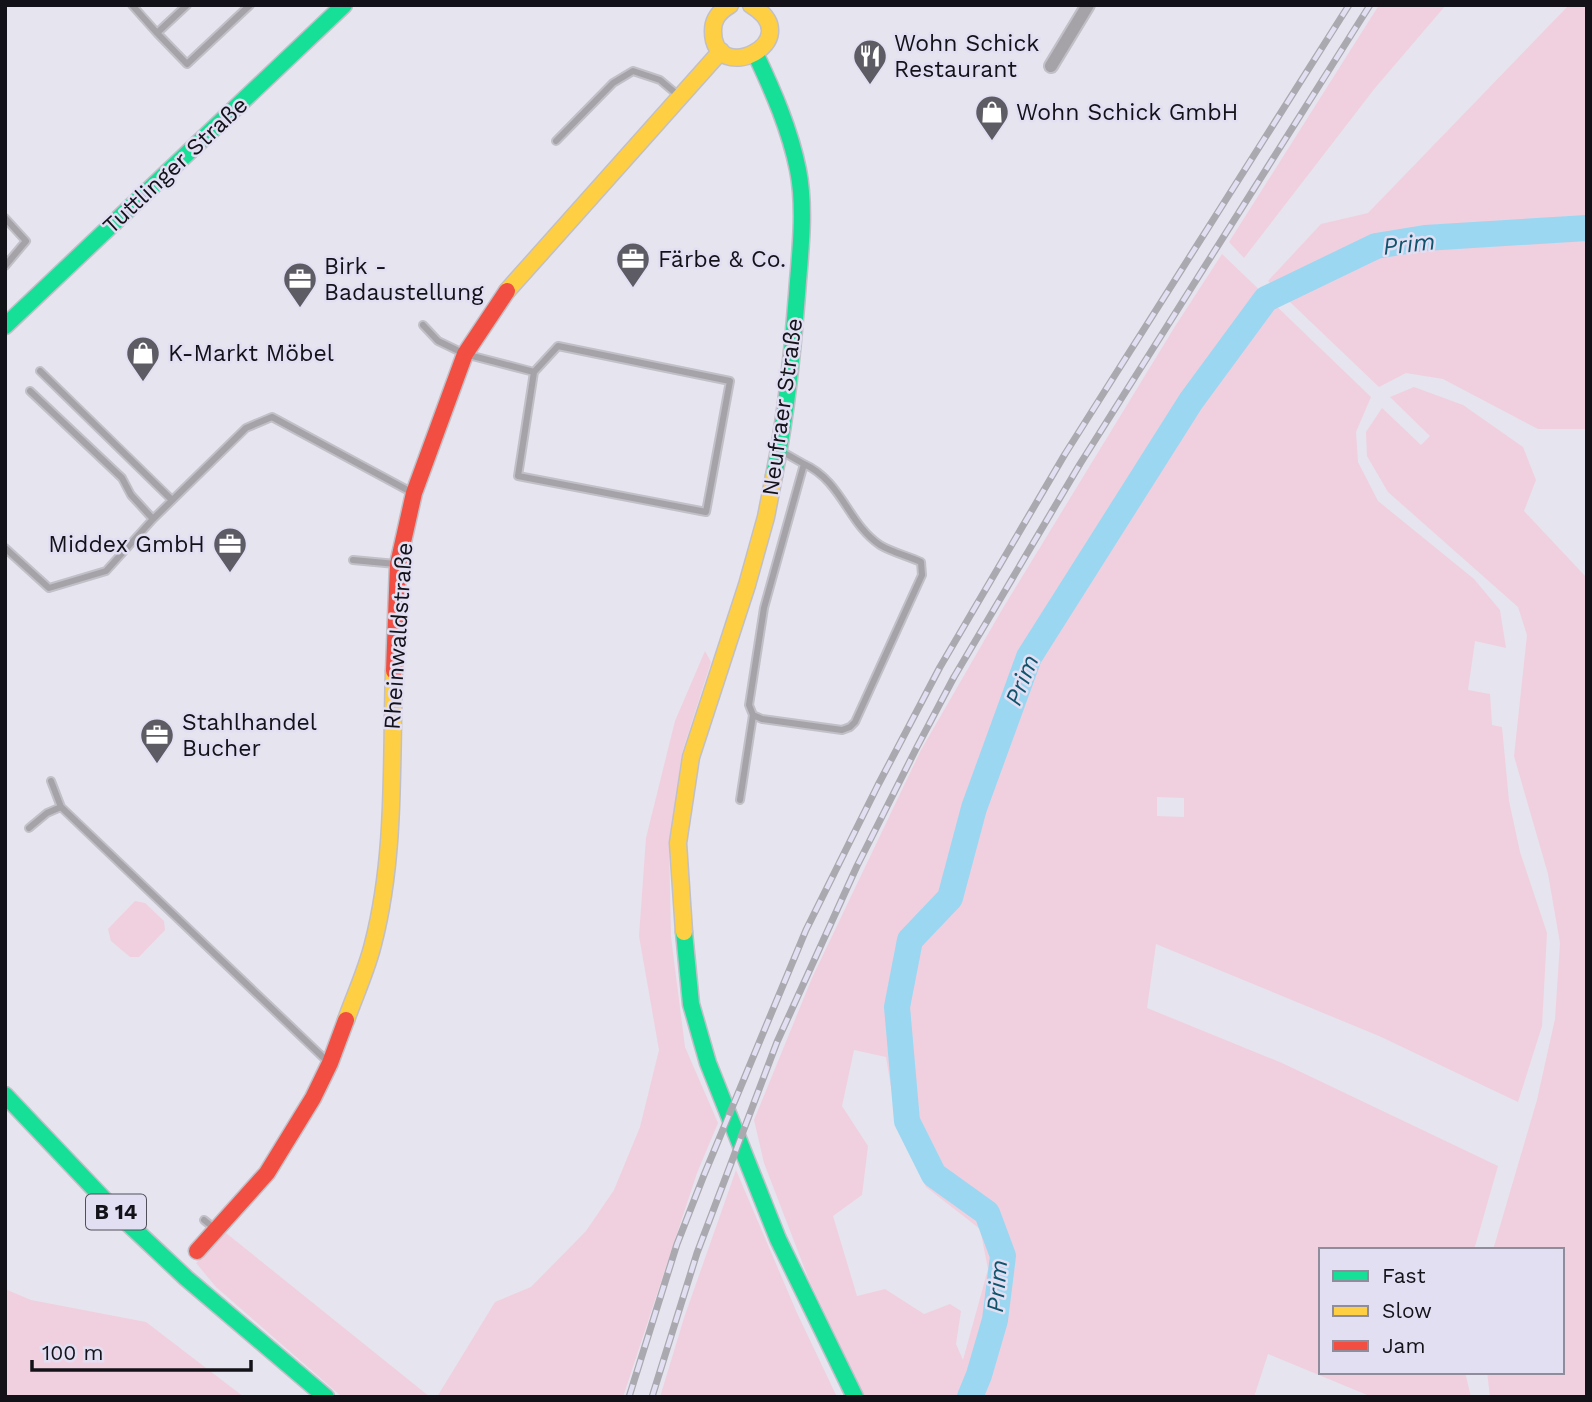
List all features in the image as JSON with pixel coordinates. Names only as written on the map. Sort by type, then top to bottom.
[{"type":"street","name":"Tuttlinger Straße","points":[[5,326],[344,5]]},
{"type":"street","points":[[1051,65],[1088,5]]},
{"type":"street","points":[[727,6],[717,15],[712,29],[715,43],[721,51],[737,59],[756,55],[763,48],[768,37],[763,8]]},
{"type":"street","name":"Rheinwaldstraße","points":[[197,1251],[210,1225],[267,1173],[313,1098],[330,1063],[373,945],[383,894],[387,853],[398,564],[414,493],[465,354],[510,287],[721,51]]},
{"type":"street","name":"Neufraer Straße","points":[[756,55],[776,99],[798,168],[801,189],[800,256],[792,363],[766,517],[747,585],[691,757],[678,843],[684,938],[691,1004],[708,1063],[778,1239],[855,1397]]},
{"type":"street","name":"B 14","points":[[5,1095],[118,1214],[168,1262],[326,1397]]},
{"type":"lane","points":[[132,5],[187,64],[249,6]]},
{"type":"lane","points":[[157,33],[187,5]]},
{"type":"lane","points":[[556,141],[613,83],[633,71],[660,80],[680,97]]},
{"type":"lane","points":[[5,218],[26,241],[5,266]]},
{"type":"lane","points":[[423,325],[438,341],[465,354],[534,372]]},
{"type":"lane","points":[[558,346],[730,382],[706,512],[518,476],[534,372],[558,346]]},
{"type":"lane","points":[[40,371],[172,500]]},
{"type":"lane","points":[[30,391],[122,478],[131,495],[153,519]]},
{"type":"lane","points":[[5,548],[50,588],[106,571],[153,519],[246,428],[272,416],[414,493]]},
{"type":"lane","points":[[753,715],[842,730],[850,727],[922,575],[921,562],[880,545],[868,535],[826,476],[779,450]]},
{"type":"lane","points":[[740,800],[753,715],[749,705],[764,608],[804,464]]},
{"type":"lane","points":[[353,560],[398,564]]},
{"type":"lane","points":[[51,781],[61,807],[330,1063]]},
{"type":"lane","points":[[29,828],[47,813],[61,807]]},
{"type":"shaded area","points":[[1379,5],[1446,5],[1375,88],[1244,258],[1229,242]]},
{"type":"shaded area","points":[[1569,5],[1587,5],[1587,429],[1538,429],[1443,379],[1406,373],[1379,387],[1268,281],[1321,224],[1368,213]]},
{"type":"shaded area","points":[[1222,254],[1371,397],[1356,432],[1358,462],[1378,501],[1474,579],[1500,610],[1506,648],[1475,641],[1468,690],[1490,694],[1492,725],[1502,727],[1509,801],[1520,852],[1547,933],[1542,1026],[1518,1102],[1379,1036],[1156,944],[1147,1008],[1282,1063],[1498,1166],[1475,1248],[1319,1248],[1319,1374],[1465,1374],[1471,1397],[1372,1397],[1268,1354],[1254,1397],[865,1397],[809,1280],[764,1163],[754,1120],[812,978],[921,750],[1003,608]],"holes":[[[1157,797],[1184,798],[1184,817],[1157,816]],[[854,1050],[886,1057],[897,1124],[926,1187],[980,1229],[988,1269],[963,1360],[956,1344],[961,1311],[950,1304],[924,1314],[885,1289],[857,1296],[833,1216],[862,1195],[868,1146],[842,1106]]]},
{"type":"shaded area","points":[[1414,387],[1463,405],[1523,447],[1536,480],[1524,511],[1587,578],[1587,1397],[1490,1397],[1487,1374],[1564,1374],[1564,1248],[1494,1248],[1537,1100],[1555,1019],[1560,943],[1548,874],[1514,756],[1527,635],[1518,607],[1388,492],[1367,456],[1366,432],[1382,408],[1421,445],[1430,436],[1390,397]]},
{"type":"shaded area","points":[[705,651],[711,662],[682,753],[669,844],[671,937],[685,1047],[718,1123],[697,1173],[623,1397],[437,1397],[495,1302],[531,1287],[586,1231],[614,1190],[640,1127],[659,1050],[639,936],[646,838],[675,721]]},
{"type":"shaded area","points":[[135,901],[145,903],[164,921],[165,930],[139,957],[130,957],[111,941],[108,929]]},
{"type":"shaded area","points":[[736,1170],[797,1313],[837,1397],[660,1397],[684,1318]]},
{"type":"shaded area","points":[[226,1233],[430,1397],[342,1397],[216,1287],[196,1263]]},
{"type":"shaded area","points":[[5,1289],[31,1300],[146,1322],[244,1397],[5,1397]]},
{"type":"waterway","name":"Prim","points":[[970,1397],[995,1320],[1003,1256],[987,1213],[934,1175],[907,1121],[897,1007],[910,940],[950,898],[974,808],[1029,657],[1191,401],[1266,299],[1376,246],[1425,238],[1587,228]]},
{"type":"railway","points":[[629,1397],[677,1244],[704,1175],[806,930],[878,785],[940,667],[1065,454],[1349,5]]},
{"type":"railway","points":[[652,1397],[697,1253],[777,1042],[857,866],[917,747],[954,677],[1080,464],[1370,5]]},
{"type":"traffic: fast","points":[[5,326],[344,5]]},
{"type":"traffic: fast","points":[[756,55],[790,140],[798,170],[802,211],[792,355],[774,476]]},
{"type":"traffic: fast","points":[[684,932],[691,1004],[708,1063],[778,1239],[855,1397]]},
{"type":"traffic: fast","points":[[5,1095],[118,1214],[186,1278],[326,1397]]},
{"type":"traffic: slow","points":[[730,5],[718,15],[713,31],[717,48],[727,56],[741,57],[754,53],[765,44],[770,32],[766,19],[751,5]]},
{"type":"traffic: slow","points":[[507,291],[721,51]]},
{"type":"traffic: slow","points":[[684,932],[678,843],[691,757],[747,585],[774,476]]},
{"type":"traffic: slow","points":[[346,1020],[370,953],[386,877],[391,808],[394,671]]},
{"type":"traffic: jam","points":[[394,671],[398,564],[414,493],[465,354],[507,291]]},
{"type":"traffic: jam","points":[[197,1251],[267,1173],[313,1098],[346,1020]]},
{"type":"place","name":"Wohn Schick Restaurant","points":[[870,86]]},
{"type":"place","name":"Wohn Schick GmbH","points":[[992,142]]},
{"type":"place","name":"Färbe & Co.","points":[[633,289]]},
{"type":"place","name":"Birk - Badaustellung","points":[[300,309]]},
{"type":"place","name":"K-Markt Möbel","points":[[143,383]]},
{"type":"place","name":"Middex GmbH","points":[[230,574]]},
{"type":"place","name":"Stahlhandel Bucher","points":[[157,765]]}]
